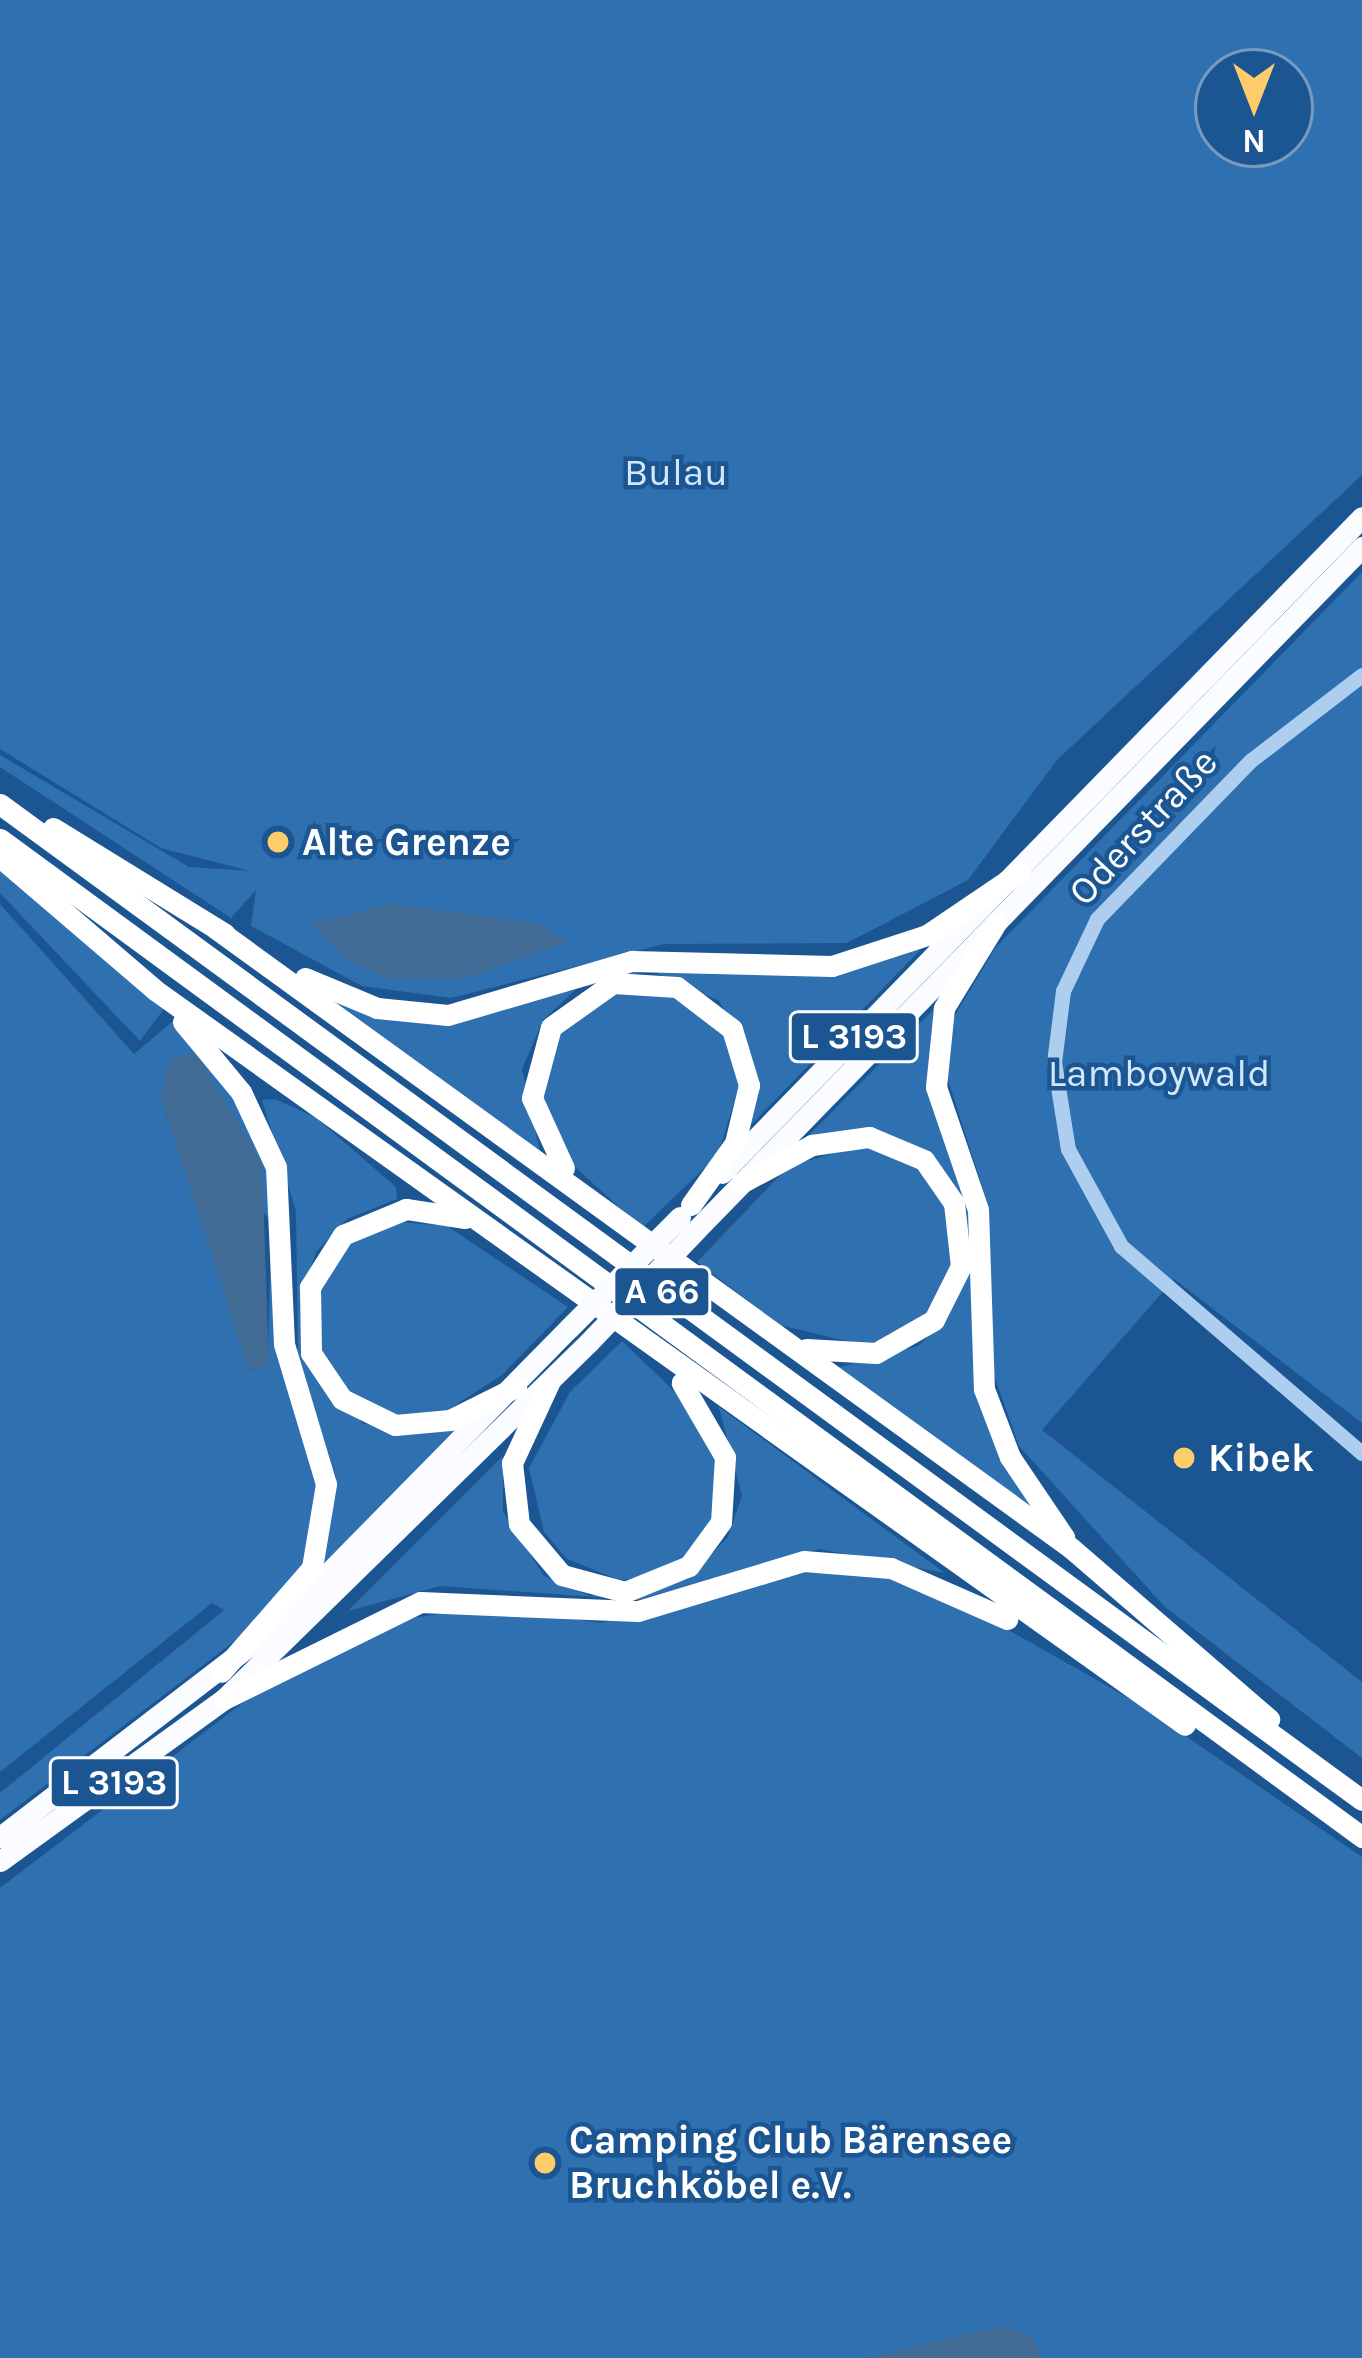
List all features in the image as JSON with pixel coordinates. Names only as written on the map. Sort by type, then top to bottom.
[{"type":"highway","name":"L 3193","points":[[0,1837],[220,1672],[516,1387],[569,1328],[689,1217],[1362,517]]},
{"type":"highway","name":"L 3193","points":[[0,1862],[224,1699],[549,1383],[589,1342],[689,1217],[740,1183],[1362,547]]},
{"type":"highway","points":[[0,795],[215,928],[575,1183],[1071,1548],[1328,1775]]},
{"type":"highway","name":"A 66","points":[[0,805],[1362,1800]]},
{"type":"highway","name":"A 66","points":[[0,839],[1362,1838]]},
{"type":"highway","points":[[0,857],[155,990],[672,1368],[1057,1642],[1314,1804]]},
{"type":"highway","points":[[215,928],[359,1003],[448,1015],[632,961],[865,959],[941,926],[1020,872]]},
{"type":"highway","points":[[996,923],[944,1008],[936,1087],[978,1210],[984,1390],[1010,1457],[1071,1548]]},
{"type":"highway","points":[[575,1183],[536,1119],[541,1045],[590,993],[656,981],[719,1014],[748,1074],[742,1128],[689,1217]]},
{"type":"highway","points":[[155,990],[241,1092],[272,1154],[286,1221],[284,1344],[326,1484],[305,1580],[220,1672]]},
{"type":"highway","points":[[740,1183],[812,1145],[869,1137],[924,1160],[955,1203],[961,1266],[924,1330],[860,1355],[797,1347]]},
{"type":"highway","points":[[470,1219],[406,1209],[344,1234],[310,1287],[308,1342],[334,1391],[385,1423],[450,1420],[516,1387]]},
{"type":"highway","points":[[549,1383],[512,1463],[519,1525],[562,1575],[625,1592],[689,1566],[725,1505],[719,1441],[672,1368]]},
{"type":"highway","points":[[224,1699],[420,1602],[638,1611],[827,1560],[908,1574],[1057,1642]]},
{"type":"street","name":"Oderstraße","points":[[1362,675],[1250,761],[1096,919],[1063,991],[1054,1062],[1068,1148],[1121,1246],[1362,1453]]},
{"type":"green space","name":"Bulau","points":[[0,0],[1362,0],[1362,475],[1057,760],[968,880],[847,943],[664,944],[451,998],[362,986],[251,926],[256,890],[231,918],[0,767],[0,755],[189,867],[250,871],[161,848],[0,749]]},
{"type":"green space","name":"Lamboywald","points":[[1362,572],[1362,1423],[1174,1279],[1042,1430],[1362,1682],[1362,1758],[1164,1606],[1019,1446],[989,1361],[983,1189],[947,1077],[952,1020],[996,947]]},
{"type":"green space","points":[[0,870],[166,1006],[140,1041],[0,893]]},
{"type":"green space","points":[[0,904],[134,1054],[174,1020],[194,1038],[270,1153],[279,1311],[321,1504],[300,1572],[245,1633],[0,1820],[0,1793],[224,1610],[212,1603],[0,1772]],"holes":[[[160,1095],[271,1221],[268,1364],[250,1371]]]},
{"type":"green space","points":[[925,945],[751,1125],[753,1060],[719,1001],[650,970],[576,989],[543,1020],[522,1069],[541,1156],[328,997],[404,1018],[629,965],[794,973]]},
{"type":"green space","points":[[626,987],[665,989],[721,1027],[742,1076],[718,1155],[642,1228],[562,1155],[537,1087],[560,1022]]},
{"type":"green space","points":[[936,1007],[931,1034],[968,1191],[971,1260],[962,1199],[919,1147],[858,1129],[808,1136]]},
{"type":"green space","points":[[275,1099],[315,1117],[396,1187],[397,1199],[347,1219],[316,1252],[300,1302],[304,1347],[363,1424],[456,1428],[321,1566],[336,1477],[298,1357],[296,1211],[262,1100]]},
{"type":"green space","points":[[863,1145],[906,1157],[945,1197],[957,1251],[938,1307],[876,1348],[780,1325],[697,1262],[789,1166]]},
{"type":"green space","points":[[388,1221],[447,1226],[568,1307],[502,1375],[443,1413],[394,1417],[348,1396],[318,1345],[318,1281],[359,1231]]},
{"type":"green space","points":[[971,1261],[973,1365],[1033,1511],[837,1368],[918,1346],[948,1318]]},
{"type":"green space","points":[[622,1341],[701,1417],[717,1451],[711,1526],[694,1551],[650,1578],[619,1580],[567,1559],[544,1532],[529,1468],[570,1392]]},
{"type":"green space","points":[[719,1407],[945,1573],[819,1549],[638,1600],[440,1586],[348,1611],[503,1456],[503,1512],[544,1576],[590,1596],[687,1580],[728,1537],[742,1496]]},
{"type":"green space","points":[[798,1566],[869,1568],[945,1594],[1139,1704],[1362,1857],[1362,2358],[0,2358],[0,1888],[261,1689],[382,1622],[492,1607],[601,1623]]},
{"type":"shaded area","points":[[389,904],[537,923],[568,942],[462,979],[387,978],[346,959],[311,924]]},
{"type":"shaded area","points":[[196,1053],[262,1163],[269,1364],[249,1371],[160,1095],[170,1058]]},
{"type":"shaded area","points":[[1002,2326],[1032,2336],[1042,2358],[866,2358]]},
{"type":"place","name":"Alte Grenze","points":[[278,842]]},
{"type":"place","name":"Kibek","points":[[1184,1458]]},
{"type":"place","name":"Camping Club Bärensee Bruchköbel e.V.","points":[[545,2163]]}]
